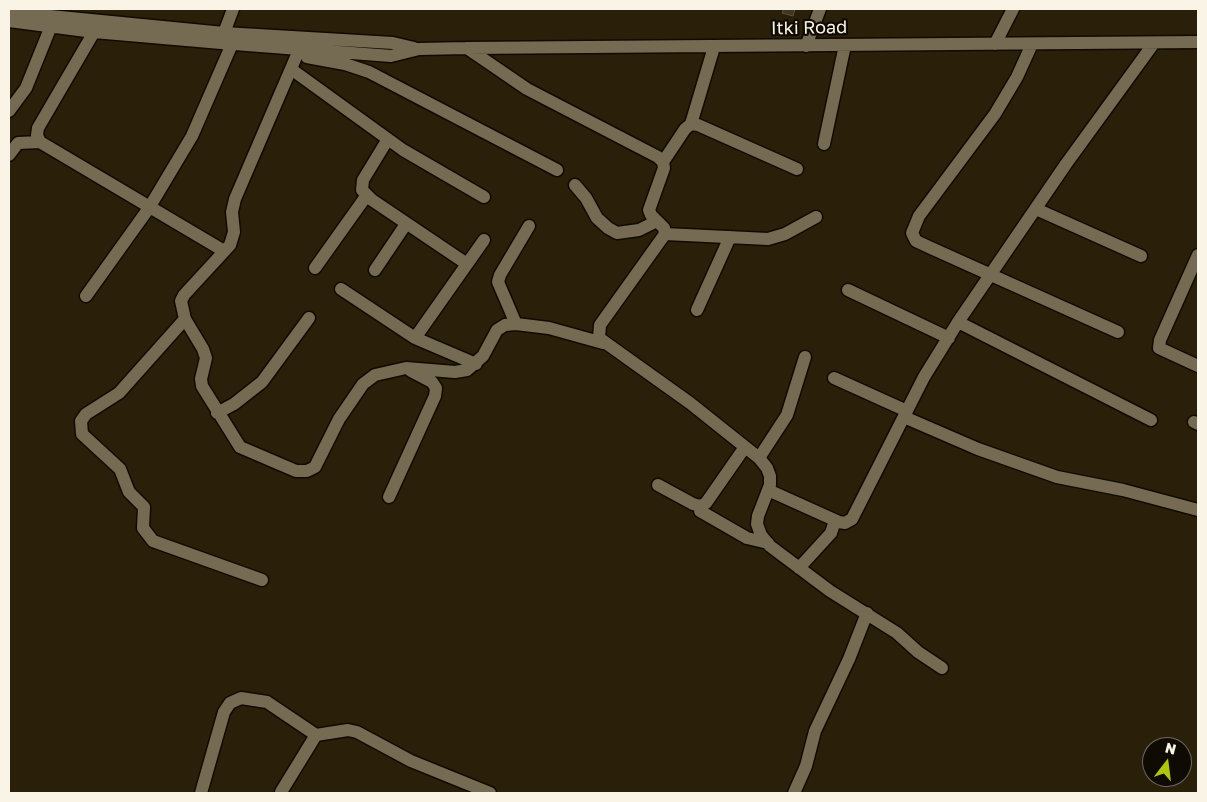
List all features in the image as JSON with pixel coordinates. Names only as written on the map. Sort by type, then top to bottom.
[{"type":"street","points":[[224,33],[233,9]]},
{"type":"street","points":[[806,46],[820,9]]},
{"type":"street","points":[[995,44],[1013,9]]},
{"type":"street","points":[[9,12],[224,33],[393,44],[419,49]]},
{"type":"street","points":[[9,111],[26,88],[47,17]]},
{"type":"street","points":[[9,21],[47,17],[94,32],[232,44],[298,53],[359,67],[557,170]]},
{"type":"street","points":[[40,142],[37,135],[38,128],[94,32]]},
{"type":"street","name":"Itki Road","points":[[419,49],[1198,42]]},
{"type":"street","points":[[768,490],[839,522],[845,523],[852,519],[906,414],[958,322],[1036,208],[1154,43]]},
{"type":"street","points":[[86,296],[149,208],[192,136],[232,44]]},
{"type":"street","points":[[1032,44],[995,114],[919,216],[912,233],[916,241],[1118,332]]},
{"type":"street","points":[[824,144],[845,46]]},
{"type":"street","points":[[663,162],[684,129],[691,124],[714,47]]},
{"type":"street","points":[[467,48],[527,89],[658,157],[663,162],[664,168],[649,204],[651,215],[664,228],[665,234],[600,325],[598,332],[599,338],[603,343]]},
{"type":"street","points":[[298,53],[391,56],[419,49]]},
{"type":"street","points":[[298,53],[235,199],[233,238],[180,301],[185,319],[203,349],[206,358],[201,379],[202,386],[240,447],[296,471],[307,471],[315,467],[340,419],[363,384],[381,373],[406,368],[455,372],[467,370],[483,356],[497,330],[505,325],[516,324],[560,331],[603,343],[661,381],[759,458],[770,476],[768,490],[758,516],[757,524],[761,534],[768,543],[830,591],[897,633],[918,652],[942,668]]},
{"type":"street","points":[[291,69],[388,139],[484,197]]},
{"type":"street","points":[[691,124],[698,125],[798,169]]},
{"type":"street","points":[[388,139],[361,185],[366,195],[467,264]]},
{"type":"street","points":[[9,156],[18,143],[40,142],[224,251]]},
{"type":"street","points":[[575,185],[586,198],[601,223],[617,233],[639,230],[657,221]]},
{"type":"street","points":[[315,268],[366,195]]},
{"type":"street","points":[[1036,208],[1141,256]]},
{"type":"street","points":[[665,234],[774,238],[816,217]]},
{"type":"street","points":[[375,270],[406,224]]},
{"type":"street","points":[[516,324],[498,282],[500,275],[529,226]]},
{"type":"street","points":[[697,310],[730,237]]},
{"type":"street","points":[[415,338],[484,240]]},
{"type":"street","points":[[1198,255],[1160,340],[1159,348],[1198,366]]},
{"type":"street","points":[[341,289],[415,338],[476,364]]},
{"type":"street","points":[[848,290],[948,338]]},
{"type":"street","points":[[218,413],[234,404],[262,382],[309,318]]},
{"type":"street","points":[[185,319],[119,393],[86,414],[80,421],[82,434],[120,469],[129,492],[144,507],[143,528],[153,541],[262,580]]},
{"type":"street","points":[[958,322],[1152,420]]},
{"type":"street","points":[[759,458],[787,415],[805,357]]},
{"type":"street","points":[[389,497],[435,396],[436,388],[432,382],[406,368]]},
{"type":"street","points":[[834,378],[978,449],[1057,477],[1123,490],[1198,510]]},
{"type":"street","points":[[658,485],[700,506],[706,503],[745,447]]},
{"type":"street","points":[[700,511],[747,538],[768,543]]},
{"type":"street","points":[[799,568],[832,533],[834,524],[839,522]]},
{"type":"street","points":[[794,793],[806,766],[815,731],[849,659],[867,613]]},
{"type":"street","points":[[201,793],[220,722],[230,703],[241,698],[267,702],[316,735],[348,730],[357,732],[411,761],[490,793]]},
{"type":"street","points":[[281,792],[316,735]]},
{"type":"building","points":[[784,9],[795,9],[793,16],[782,13]]}]
